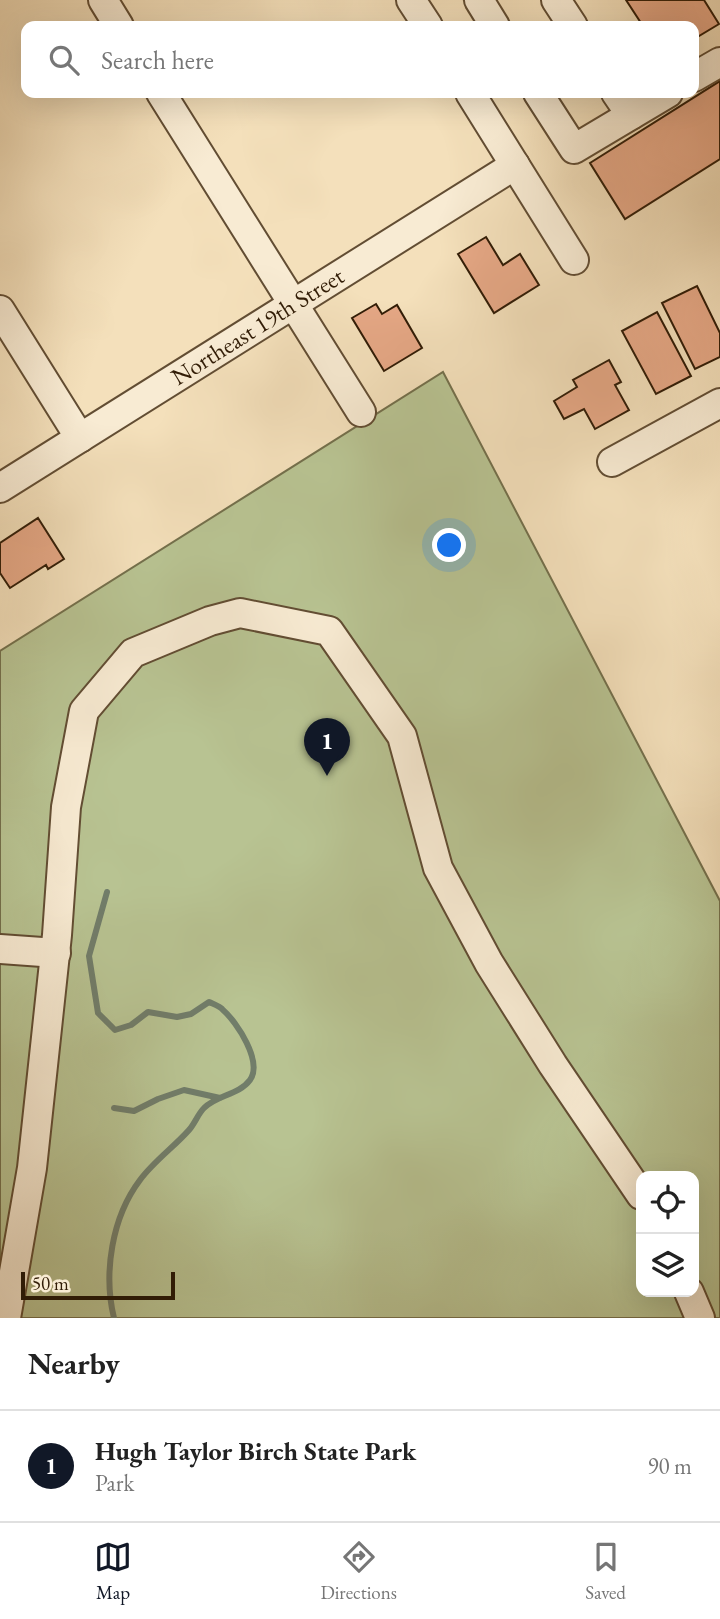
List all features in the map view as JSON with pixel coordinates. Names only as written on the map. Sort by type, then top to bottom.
[{"type":"street","points":[[103,0],[116,21]]},
{"type":"street","points":[[411,0],[425,21]]},
{"type":"street","points":[[479,0],[492,21]]},
{"type":"street","points":[[556,0],[570,21]]},
{"type":"street","points":[[699,75],[720,62]]},
{"type":"street","points":[[164,98],[361,412]]},
{"type":"street","points":[[473,98],[575,260]]},
{"type":"street","points":[[541,98],[574,149],[624,104],[648,98]]},
{"type":"street","name":"Northeast 19th Street","points":[[0,488],[515,165]]},
{"type":"street","points":[[0,310],[80,438]]},
{"type":"street","points":[[612,463],[720,403]]},
{"type":"street","points":[[6,1318],[32,1168],[55,953],[66,807],[84,711],[133,653],[209,621],[240,613],[328,631],[402,736],[438,868],[489,963],[553,1065],[636,1188]]},
{"type":"street","points":[[0,949],[55,953]]},
{"type":"street","points":[[690,1297],[701,1318]]},
{"type":"green space","points":[[443,372],[720,901],[720,1318],[0,1318],[0,651]]},
{"type":"building","points":[[626,0],[704,0],[719,24],[699,36],[699,21],[640,21]]},
{"type":"building","points":[[720,81],[720,159],[625,219],[590,163],[693,98],[699,98],[699,94]]},
{"type":"building","points":[[486,237],[503,265],[520,254],[539,285],[494,313],[458,254]]},
{"type":"building","points":[[697,286],[720,333],[720,357],[695,369],[662,303]]},
{"type":"building","points":[[376,304],[382,314],[397,305],[422,348],[384,371],[352,318]]},
{"type":"building","points":[[657,312],[691,376],[656,394],[622,331]]},
{"type":"building","points":[[609,360],[621,382],[615,385],[629,410],[595,429],[584,409],[564,419],[554,401],[577,387],[573,380]]},
{"type":"building","points":[[38,518],[64,559],[48,569],[46,565],[10,588],[0,573],[0,543]]},
{"type":"waterway","points":[[107,892],[89,956],[98,1013],[115,1030],[131,1025],[148,1012],[177,1017],[191,1014],[209,1002],[222,1009],[235,1023],[247,1043],[253,1063],[250,1080],[204,1108],[189,1130],[146,1173],[130,1195],[112,1246],[109,1283],[114,1318]]},
{"type":"waterway","points":[[114,1108],[134,1111],[184,1090],[220,1098]]},
{"type":"place","name":"Hugh Taylor Birch State Park","points":[[327,776]]}]
